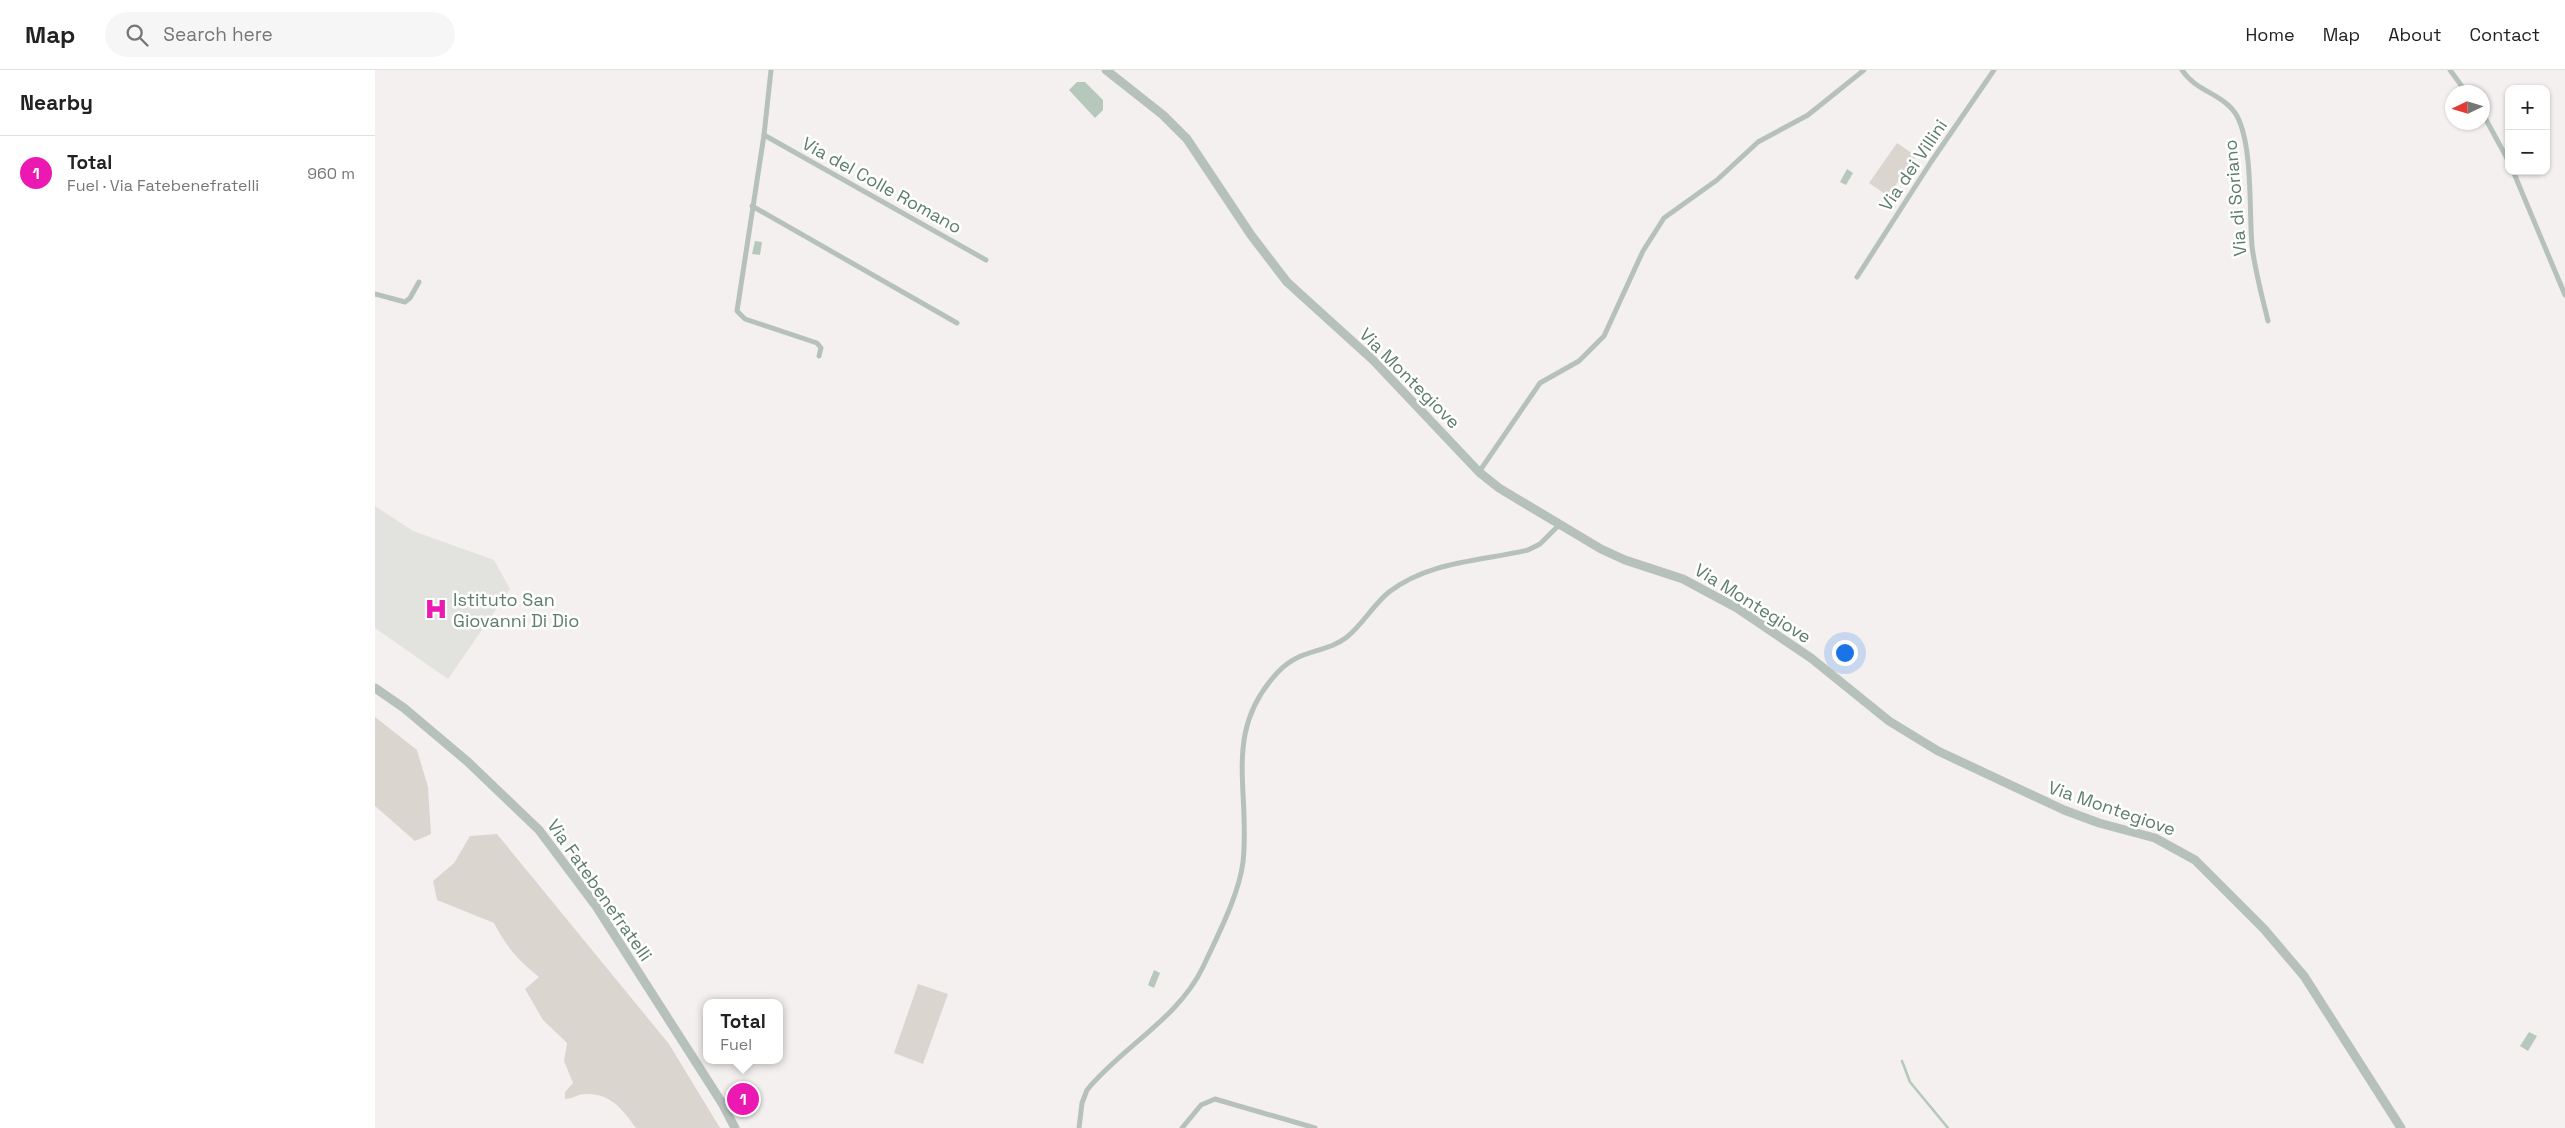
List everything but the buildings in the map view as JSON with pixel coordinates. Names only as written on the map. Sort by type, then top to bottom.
[{"type":"street","points":[[771,70],[764,134],[737,311],[745,319],[817,343],[821,348],[819,356]]},
{"type":"street","name":"Via Montegiove","points":[[1106,70],[1182,134],[1201,157],[1251,235],[1283,276],[1373,360],[1479,472],[1505,492],[1559,525],[1619,558],[1689,581],[1742,612],[1811,658],[1889,720],[1938,751],[2064,810],[2099,823],[2160,840],[2195,860],[2264,929],[2304,976],[2401,1128]]},
{"type":"street","points":[[1479,472],[1540,384],[1579,361],[1604,336],[1646,245],[1664,218],[1717,180],[1757,142],[1808,115],[1864,70]]},
{"type":"street","name":"Via dei Villini","points":[[1857,277],[1931,162],[1994,70]]},
{"type":"street","name":"Via di Soriano","points":[[2182,70],[2198,87],[2229,106],[2241,125],[2246,149],[2253,253],[2268,321]]},
{"type":"street","points":[[2450,70],[2462,85]]},
{"type":"street","points":[[2490,127],[2505,155]]},
{"type":"street","name":"Via del Colle Romano","points":[[764,134],[986,260]]},
{"type":"street","points":[[2515,175],[2565,295]]},
{"type":"street","points":[[752,206],[957,323]]},
{"type":"street","points":[[375,294],[405,302],[410,298],[419,282]]},
{"type":"street","points":[[1079,1128],[1081,1106],[1087,1090],[1167,1014],[1190,988],[1203,965],[1230,904],[1243,862],[1242,767],[1244,734],[1253,704],[1264,687],[1295,658],[1335,644],[1347,637],[1380,600],[1413,577],[1435,568],[1528,550],[1540,544],[1559,525]]},
{"type":"street","name":"Via Fatebenefratelli","points":[[375,688],[403,708],[468,762],[520,810],[545,837],[601,913],[722,1103],[735,1128]]},
{"type":"street","points":[[1182,1128],[1201,1105],[1215,1099],[1315,1128]]},
{"type":"shaded area","points":[[1077,82],[1085,82],[1103,100],[1103,110],[1095,118],[1069,90]]},
{"type":"shaded area","points":[[1897,143],[1916,156],[1888,196],[1869,183]]},
{"type":"shaded area","points":[[1847,169],[1853,173],[1846,185],[1840,182]]},
{"type":"shaded area","points":[[755,241],[762,242],[760,255],[752,254]]},
{"type":"shaded area","name":"Istituto San Giovanni Di Dio","points":[[375,506],[413,531],[494,560],[510,589],[448,679],[375,628]]},
{"type":"shaded area","points":[[375,717],[417,750],[428,787],[431,834],[415,841],[375,806]]},
{"type":"shaded area","points":[[497,834],[669,1044],[720,1128],[636,1128],[621,1109],[602,1096],[585,1094],[565,1099],[565,1092],[573,1083],[564,1061],[567,1043],[543,1020],[525,989],[539,977],[513,953],[494,923],[437,900],[433,881],[454,863],[470,836]]},
{"type":"shaded area","points":[[1154,970],[1160,973],[1154,988],[1148,985]]},
{"type":"shaded area","points":[[918,984],[948,994],[923,1064],[894,1053]]},
{"type":"shaded area","points":[[2529,1032],[2537,1036],[2528,1051],[2520,1046]]},
{"type":"waterway","points":[[1902,1061],[1910,1082],[1948,1128]]},
{"type":"place","name":"Istituto San Giovanni Di Dio","points":[[436,609]]},
{"type":"place","name":"Total","points":[[743,1099]]}]
